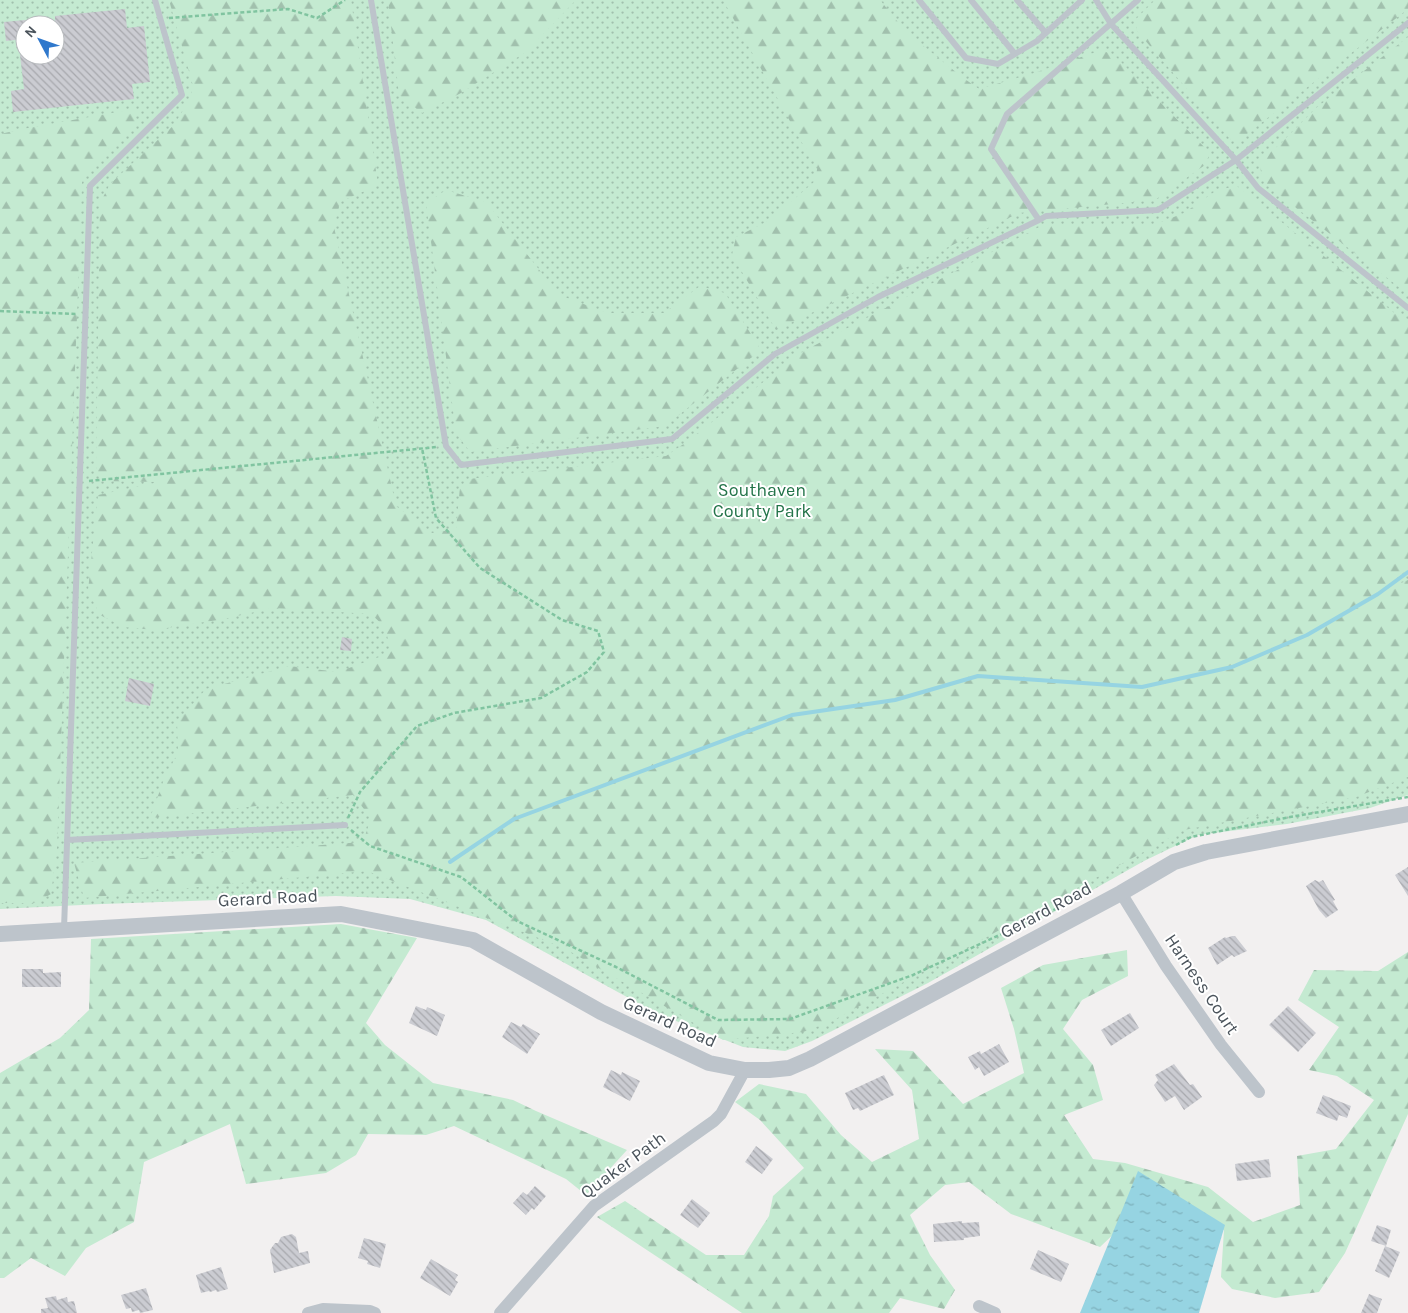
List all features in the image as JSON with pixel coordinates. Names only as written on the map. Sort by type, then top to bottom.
[{"type":"street","name":"Gerard Road","points":[[0,934],[341,914],[473,940],[600,1012],[709,1063],[745,1070],[769,1070],[789,1068],[810,1059],[1121,893],[1174,862],[1191,856],[1408,814]]},
{"type":"street","name":"Harness Court","points":[[1121,893],[1166,966],[1220,1045],[1259,1092]]},
{"type":"street","name":"Quaker Path","points":[[500,1313],[594,1206],[714,1121],[721,1114],[745,1070]]},
{"type":"street","points":[[979,1306],[995,1313]]},
{"type":"street","points":[[308,1313],[323,1309],[370,1311],[375,1313]]},
{"type":"lane","points":[[64,930],[90,186],[182,94],[155,0]]},
{"type":"lane","points":[[371,0],[446,446],[461,465],[672,439],[775,354],[878,297],[1046,216],[1158,210],[1236,160],[1408,23]]},
{"type":"lane","points":[[920,0],[941,29],[966,58],[998,64],[1037,41],[1078,1]]},
{"type":"lane","points":[[971,0],[1015,54]]},
{"type":"lane","points":[[1017,0],[1046,33]]},
{"type":"lane","points":[[1096,0],[1111,24],[1236,160],[1258,188],[1408,308]]},
{"type":"lane","points":[[1039,220],[991,149],[1006,114],[1138,0]]},
{"type":"lane","points":[[67,840],[345,825]]},
{"type":"path","points":[[160,19],[288,9],[318,18],[345,0]]},
{"type":"path","points":[[0,311],[85,314]]},
{"type":"path","points":[[79,482],[446,446]]},
{"type":"path","points":[[422,448],[436,518],[480,568],[562,620],[598,631],[604,652],[586,672],[541,698],[454,713],[417,726],[360,792],[345,825],[370,846],[460,877],[517,921],[616,967],[718,1020],[790,1019],[913,975],[1078,898]]},
{"type":"path","points":[[1174,846],[1191,837],[1290,817],[1408,797]]},
{"type":"green space","name":"Southaven County Park","points":[[0,0],[1408,0],[1408,795],[1370,808],[1287,824],[1198,835],[1144,861],[928,983],[812,1041],[785,1051],[743,1047],[658,1014],[486,920],[410,899],[336,896],[0,909]]},
{"type":"green space","name":"Southaven County Park","points":[[169,0],[351,0],[378,185],[340,202],[334,227],[396,506],[432,533],[456,529],[460,487],[469,479],[666,456],[802,352],[1041,226],[1156,224],[1184,213],[1217,190],[1237,186],[1408,324],[1408,569],[1380,592],[1408,580],[1408,777],[1356,797],[1184,830],[832,1021],[803,1032],[723,1040],[564,948],[367,871],[84,898],[74,863],[363,842],[371,818],[353,795],[150,818],[163,782],[178,752],[177,722],[206,689],[289,666],[338,672],[390,653],[386,628],[371,614],[272,608],[224,619],[154,630],[124,627],[100,615],[88,591],[98,495],[159,482],[101,481],[96,467],[100,203],[110,184],[174,125],[190,99],[193,86]]},
{"type":"green space","points":[[388,0],[576,0],[526,52],[461,93],[422,113],[399,95]]},
{"type":"green space","points":[[723,0],[880,0],[906,32],[979,89],[1102,50],[1115,56],[1210,153],[1205,165],[1155,200],[1019,213],[776,330],[732,255],[736,237],[770,220],[815,181],[818,164],[802,143]]},
{"type":"green space","points":[[1155,0],[1408,0],[1408,9],[1238,141],[1230,139],[1137,31],[1135,20]]},
{"type":"green space","points":[[1408,37],[1408,294],[1269,187],[1261,173],[1260,161],[1316,108]]},
{"type":"green space","points":[[134,109],[137,124],[106,151],[82,182],[57,848],[51,894],[35,903],[0,903],[0,134]]},
{"type":"green space","points":[[446,190],[486,202],[559,295],[608,313],[664,313],[700,286],[725,293],[761,350],[665,426],[470,452],[456,433],[426,203]]},
{"type":"green space","points":[[341,924],[417,938],[366,1023],[385,1045],[433,1083],[513,1100],[627,1150],[586,1195],[566,1179],[454,1126],[426,1135],[368,1134],[356,1155],[326,1173],[246,1184],[230,1124],[144,1162],[134,1222],[86,1248],[65,1276],[31,1258],[4,1278],[0,1278],[0,1073],[60,1038],[89,1010],[91,939]]},
{"type":"green space","points":[[1127,950],[1128,976],[1082,1000],[1063,1029],[1093,1065],[1103,1100],[1064,1115],[1093,1159],[1125,1163],[1208,1187],[1253,1222],[1300,1205],[1297,1156],[1336,1149],[1374,1100],[1337,1076],[1309,1070],[1339,1027],[1298,1000],[1314,970],[1378,971],[1408,952],[1408,1114],[1345,1253],[1319,1292],[1275,1298],[1232,1289],[1221,1277],[1224,1230],[1121,1227],[1100,1247],[1011,1214],[969,1182],[945,1185],[910,1215],[930,1255],[955,1290],[944,1309],[900,1298],[889,1313],[742,1313],[597,1217],[625,1201],[706,1255],[744,1255],[769,1216],[773,1196],[804,1168],[760,1120],[735,1102],[759,1084],[806,1094],[841,1135],[872,1162],[919,1139],[912,1090],[875,1049],[913,1051],[963,1104],[1024,1073],[1014,1029],[1001,988],[1043,965]]},
{"type":"water","points":[[1138,1171],[1225,1225],[1199,1313],[1080,1313]]},
{"type":"building","points":[[125,9],[127,28],[144,26],[150,82],[132,84],[134,99],[13,112],[11,91],[24,89],[21,65],[65,65],[65,15]]},
{"type":"building","points":[[15,21],[15,40],[6,41],[4,22]]},
{"type":"building","points":[[342,637],[352,639],[351,651],[340,650]]},
{"type":"building","points":[[129,678],[154,684],[150,706],[125,701]]},
{"type":"building","points":[[1408,867],[1408,896],[1395,875]]},
{"type":"building","points":[[1315,880],[1319,882],[1323,880],[1335,900],[1333,901],[1338,910],[1326,918],[1319,910],[1306,886]]},
{"type":"building","points":[[1235,936],[1247,951],[1234,957],[1232,955],[1217,965],[1208,948],[1225,937]]},
{"type":"building","points":[[22,969],[43,969],[43,973],[61,972],[61,987],[22,987]]},
{"type":"building","points":[[416,1006],[426,1010],[427,1007],[445,1015],[437,1036],[409,1023]]},
{"type":"building","points":[[1288,1006],[1316,1033],[1298,1052],[1269,1025]]},
{"type":"building","points":[[1130,1013],[1139,1028],[1111,1046],[1101,1030]]},
{"type":"building","points":[[511,1022],[521,1027],[523,1024],[540,1034],[527,1054],[502,1037]]},
{"type":"building","points":[[999,1044],[1009,1062],[984,1076],[979,1067],[975,1070],[968,1057],[980,1051],[981,1054]]},
{"type":"building","points":[[1174,1064],[1190,1085],[1193,1084],[1202,1097],[1184,1110],[1175,1096],[1165,1102],[1154,1085],[1158,1080],[1155,1075]]},
{"type":"building","points":[[611,1070],[621,1075],[622,1072],[640,1081],[630,1101],[603,1087]]},
{"type":"building","points":[[884,1075],[894,1095],[860,1111],[858,1108],[853,1110],[845,1093]]},
{"type":"building","points":[[1323,1095],[1351,1106],[1347,1118],[1339,1115],[1337,1121],[1316,1113]]},
{"type":"building","points":[[756,1146],[773,1159],[762,1174],[745,1162]]},
{"type":"building","points":[[1269,1159],[1271,1177],[1237,1181],[1235,1164]]},
{"type":"building","points":[[535,1186],[546,1196],[534,1210],[532,1208],[526,1215],[513,1203],[523,1192],[527,1195]]},
{"type":"building","points":[[692,1199],[710,1213],[698,1228],[680,1215]]},
{"type":"building","points":[[962,1221],[962,1223],[979,1222],[980,1236],[964,1238],[964,1240],[934,1242],[933,1224]]},
{"type":"building","points":[[1377,1225],[1391,1230],[1386,1246],[1371,1241]]},
{"type":"building","points":[[292,1234],[296,1237],[299,1253],[308,1251],[310,1263],[274,1273],[270,1250],[275,1243],[278,1243],[281,1237]]},
{"type":"building","points":[[364,1238],[386,1244],[380,1268],[367,1264],[368,1261],[358,1258]]},
{"type":"building","points":[[1385,1246],[1400,1252],[1389,1278],[1375,1271]]},
{"type":"building","points":[[1038,1250],[1069,1264],[1061,1282],[1030,1269]]},
{"type":"building","points":[[431,1259],[458,1275],[455,1280],[458,1282],[450,1296],[420,1278]]},
{"type":"building","points":[[221,1267],[228,1289],[201,1293],[196,1275]]},
{"type":"building","points":[[146,1288],[153,1310],[140,1313],[139,1310],[132,1312],[131,1308],[126,1309],[121,1295]]},
{"type":"building","points":[[1369,1294],[1382,1299],[1377,1313],[1361,1313]]},
{"type":"building","points":[[56,1296],[57,1300],[67,1297],[68,1302],[74,1301],[77,1313],[41,1313],[41,1309],[48,1308],[45,1298]]},
{"type":"waterway","points":[[450,862],[514,819],[792,715],[895,700],[978,676],[1142,687],[1232,667],[1307,635],[1378,594],[1408,572]]}]
